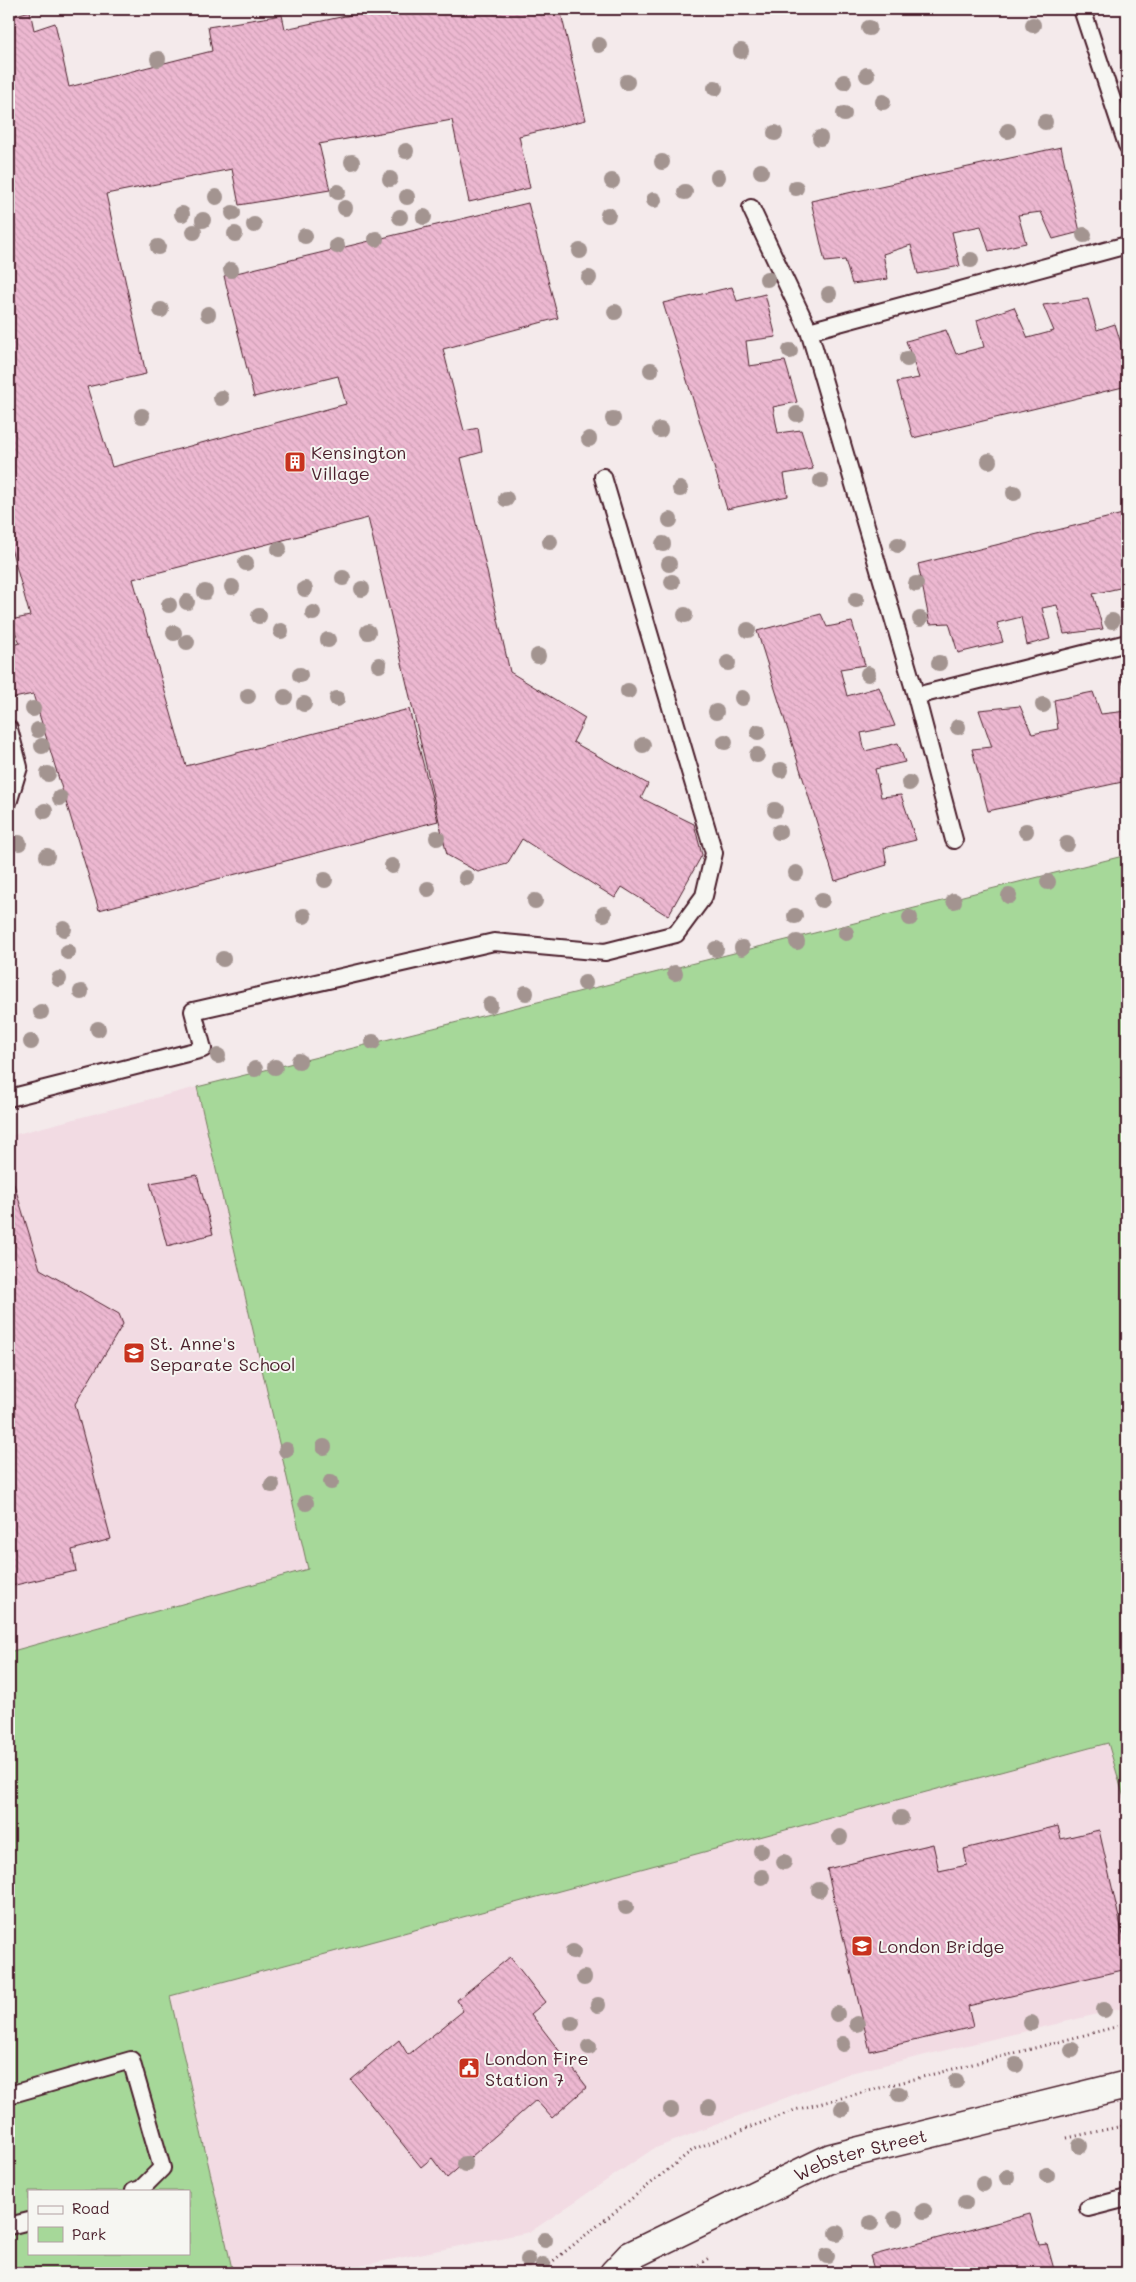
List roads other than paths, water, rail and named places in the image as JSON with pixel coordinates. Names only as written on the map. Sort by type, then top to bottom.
[{"type":"street","name":"Webster Street","points":[[614,2273],[630,2256],[831,2158],[1127,2085]]},
{"type":"lane","points":[[1082,9],[1127,145]]},
{"type":"lane","points":[[751,208],[809,331],[916,696],[954,840]]},
{"type":"lane","points":[[809,331],[1127,246]]},
{"type":"lane","points":[[9,1098],[203,1049],[193,1011],[494,942],[605,952],[676,934],[704,896],[714,852],[603,477]]},
{"type":"lane","points":[[916,696],[1127,644]]},
{"type":"lane","points":[[9,730],[19,768],[9,800]]},
{"type":"lane","points":[[9,2095],[131,2060],[162,2168],[141,2189],[138,2190]]},
{"type":"lane","points":[[1088,2208],[1127,2198]]},
{"type":"lane","points":[[9,2226],[28,2221]]},
{"type":"place","name":"Kensington Village","points":[[295,462]]},
{"type":"place","name":"St. Anne's Separate School","points":[[134,1353]]},
{"type":"place","name":"London Bridge","points":[[862,1946]]},
{"type":"place","name":"London Fire Station 7","points":[[469,2068]]}]
